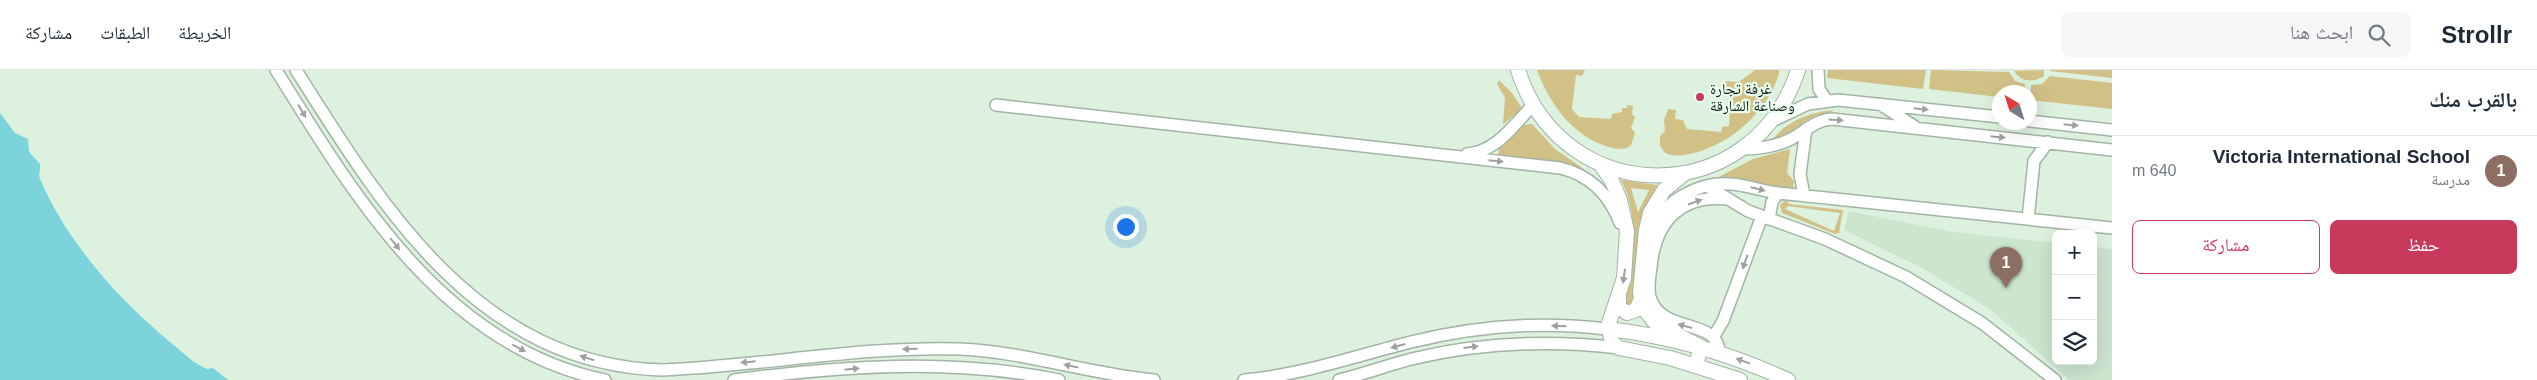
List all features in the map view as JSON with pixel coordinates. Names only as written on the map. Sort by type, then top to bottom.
[{"type":"main road","points":[[1518,70],[1533,105],[1548,125],[1566,143],[1600,164],[1641,175],[1684,174],[1712,166],[1742,149],[1772,121],[1790,92],[1798,70]]},
{"type":"main road","points":[[1600,164],[1612,181],[1620,200],[1628,241],[1624,278],[1609,319],[1608,329],[1612,342],[1619,348],[1696,365],[1740,380]]},
{"type":"main road","points":[[1684,174],[1670,184],[1658,198],[1648,222],[1640,281],[1641,298],[1646,310],[1656,324],[1701,348]]},
{"type":"main road","points":[[1619,296],[1619,307],[1626,313],[1636,310],[1641,298]]},
{"type":"main road","points":[[1608,329],[1651,335],[1719,353],[1788,380]]},
{"type":"main road","points":[[1696,365],[1701,348]]},
{"type":"street","points":[[276,70],[336,163],[378,222],[432,284],[482,326],[513,346],[546,362],[605,380]]},
{"type":"street","points":[[296,70],[393,213],[427,256],[477,301],[523,330],[580,356],[629,368],[662,370],[830,355],[924,349],[982,351],[1154,380]]},
{"type":"street","points":[[1818,70],[1820,89],[1827,101]]},
{"type":"street","points":[[1772,121],[1798,108],[1827,101],[1879,104],[1992,116]]},
{"type":"street","points":[[1879,104],[1918,128]]},
{"type":"street","points":[[996,105],[1560,168],[1578,174],[1594,184],[1607,197],[1617,213],[1628,241]]},
{"type":"street","points":[[1448,156],[1474,154],[1490,148],[1533,105]]},
{"type":"street","points":[[1742,149],[1776,145],[1821,120],[1832,119],[2112,150]]},
{"type":"street","points":[[2037,122],[2112,130]]},
{"type":"street","points":[[1804,195],[1800,167],[1806,129]]},
{"type":"street","points":[[2023,140],[2034,161]]},
{"type":"street","points":[[2028,219],[2034,161],[2048,142]]},
{"type":"street","points":[[1646,240],[1655,221],[1670,205],[1687,193],[1707,186],[1731,184],[1778,193],[2112,228]]},
{"type":"street","points":[[1707,186],[1742,208],[1853,250],[1932,291],[2001,336],[2055,380]]},
{"type":"street","points":[[1714,336],[1723,321],[1772,202],[1778,193]]},
{"type":"street","points":[[1719,353],[1718,344],[1714,336],[1706,331],[1671,321],[1662,315],[1652,302],[1649,286],[1654,247],[1660,232],[1669,218],[1682,208],[1696,201],[1712,198],[1729,199]]},
{"type":"street","points":[[378,222],[393,213]]},
{"type":"street","points":[[1244,380],[1309,371],[1413,342],[1469,331],[1523,326],[1608,329]]},
{"type":"street","points":[[1339,380],[1414,358],[1487,345],[1549,343],[1619,348]]},
{"type":"street","points":[[830,355],[830,371]]},
{"type":"street","points":[[734,380],[885,366],[940,366],[995,370],[1058,380]]},
{"type":"shaded area","points":[[1537,70],[1585,70],[1582,76],[1576,75],[1572,109],[1579,117],[1611,119],[1612,114],[1622,112],[1622,108],[1627,108],[1627,105],[1633,106],[1632,114],[1635,117],[1631,128],[1635,133],[1631,145],[1618,149],[1596,142],[1584,135],[1564,117],[1548,95]]},
{"type":"shaded area","points":[[1755,70],[1779,70],[1779,74],[1766,101],[1746,124],[1722,142],[1694,153],[1679,156],[1664,152],[1660,145],[1660,136],[1665,131],[1664,120],[1668,109],[1676,110],[1675,119],[1683,120],[1687,129],[1721,132],[1722,127],[1729,126],[1731,90],[1724,88],[1725,81],[1739,82]]},
{"type":"shaded area","points":[[1828,70],[1926,70],[1923,89],[1827,78]]},
{"type":"shaded area","points":[[1931,70],[2009,72],[2015,81],[2025,84],[1992,85],[1992,96],[1929,89]]},
{"type":"shaded area","points":[[2044,70],[2044,76],[2036,80],[2024,79],[2014,71]]},
{"type":"shaded area","points":[[2112,70],[2112,78],[2050,71]]},
{"type":"shaded area","points":[[2050,76],[2112,83],[2112,109],[2037,101],[2037,85],[2031,85],[2042,84]]},
{"type":"shaded area","points":[[1499,80],[1512,93],[1522,108],[1503,125],[1505,98],[1497,84]]},
{"type":"shaded area","points":[[1834,110],[1815,116],[1785,136],[1773,139],[1779,132],[1800,118]]},
{"type":"shaded area","points":[[1532,124],[1555,149],[1584,169],[1583,171],[1561,162],[1498,156],[1499,148],[1514,132],[1522,126]]},
{"type":"shaded area","points":[[1790,149],[1787,173],[1794,181],[1793,189],[1711,181],[1753,159]]},
{"type":"shaded area","points":[[1621,180],[1658,185],[1645,212],[1641,227],[1636,257],[1634,302],[1632,306],[1624,305],[1633,242],[1631,210]],"holes":[[[1631,188],[1649,190],[1638,212]]]},
{"type":"shaded area","points":[[1786,200],[1789,204],[1843,210],[1839,233],[1835,234],[1782,213],[1780,205]],"holes":[[[1788,206],[1840,213],[1834,231],[1785,209]]]},
{"type":"shaded area","points":[[1849,211],[1953,232],[2052,243],[2052,365],[1990,309],[1922,268],[1844,230]]},
{"type":"shaded area","points":[[2097,247],[2112,249],[2112,380],[2069,380],[2052,365],[2097,365]]},
{"type":"water","points":[[0,113],[15,133],[28,139],[29,152],[40,164],[40,179],[64,225],[79,247],[113,288],[183,353],[202,367],[207,369],[213,368],[228,380],[0,380]]},
{"type":"place","name":"غرفة تجارة وصناعة الشارقة","points":[[1700,97]]},
{"type":"place","name":"Victoria International School","points":[[2006,288]]}]
